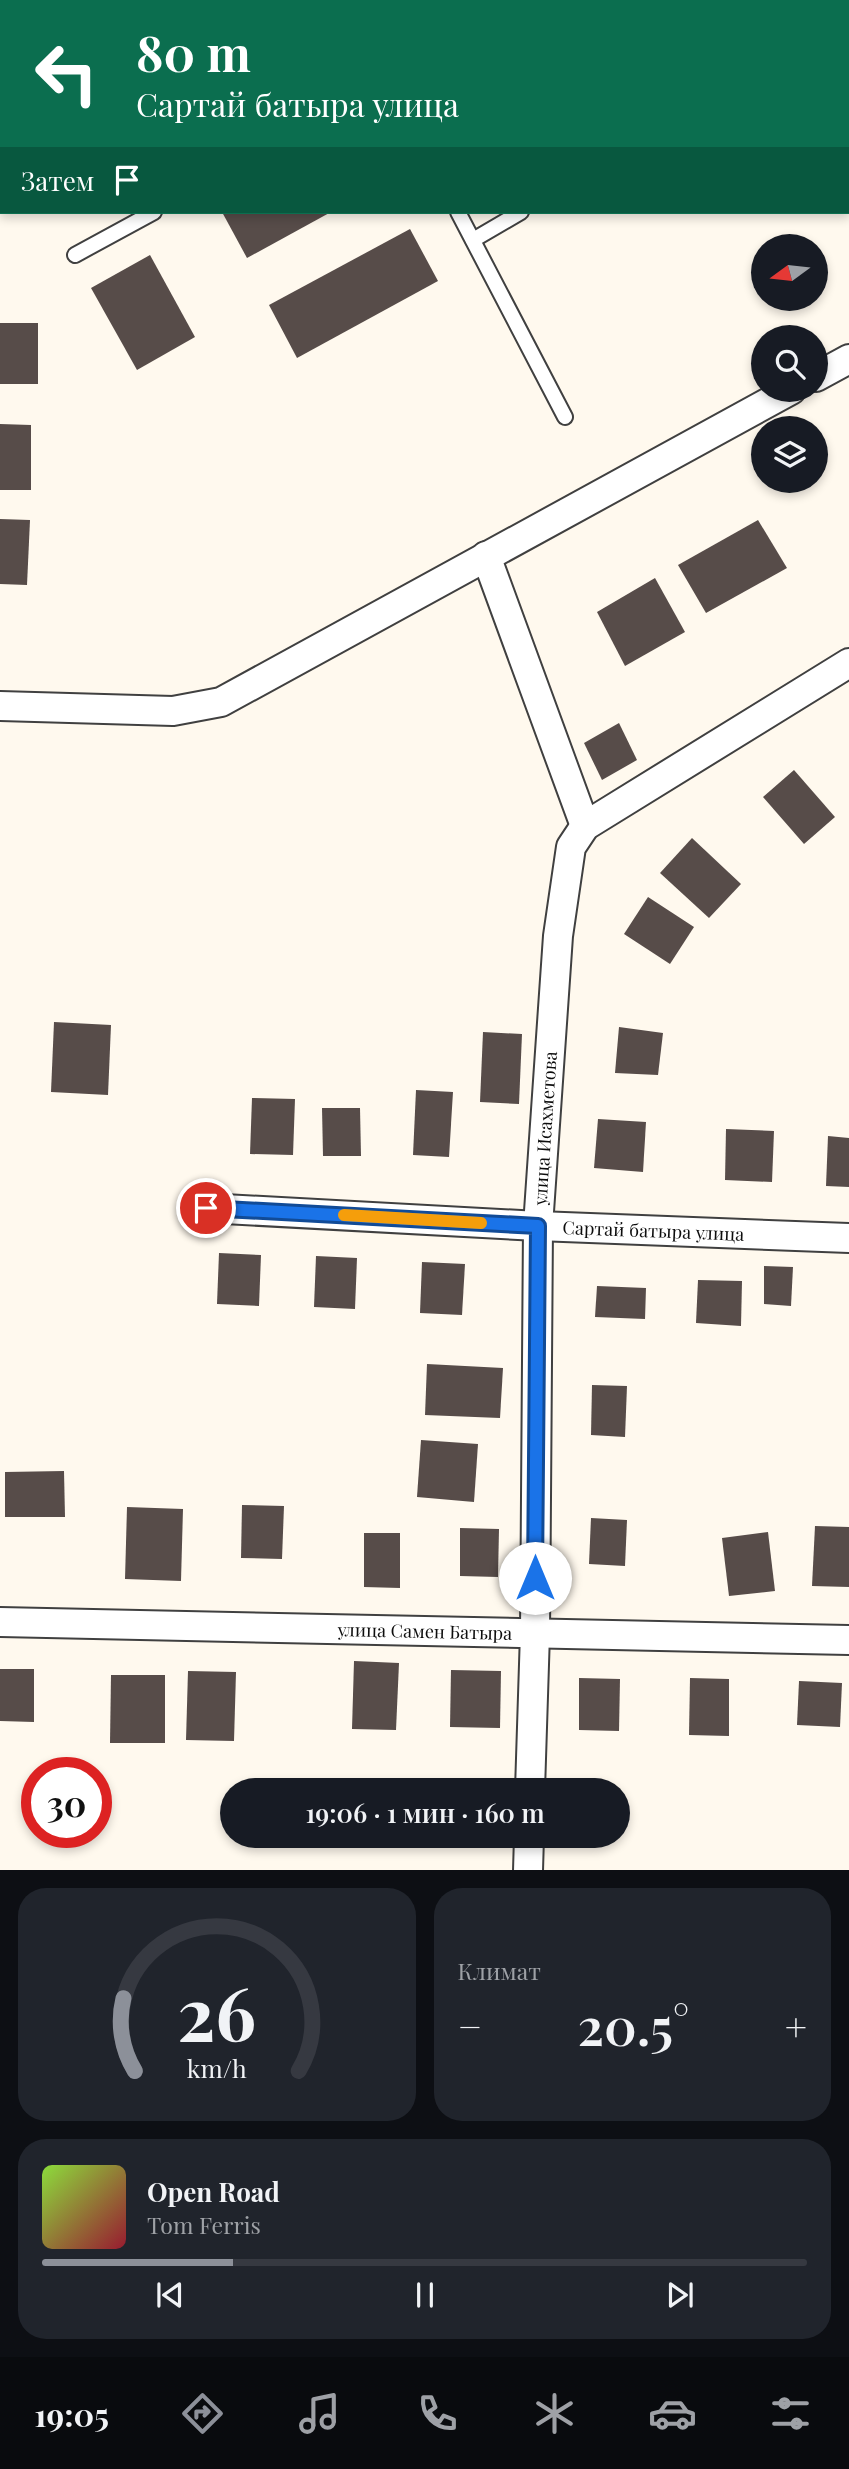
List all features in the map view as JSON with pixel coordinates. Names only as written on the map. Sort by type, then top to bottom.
[{"type":"street","points":[[828,370],[849,359]]},
{"type":"street","points":[[0,706],[173,711],[221,702],[769,402]]},
{"type":"street","points":[[486,556],[584,826],[849,663]]},
{"type":"street","name":"улица Исахметова","points":[[530,1778],[535,1633],[538,1226],[558,936],[571,846],[584,826]]},
{"type":"street","name":"Сартай батыра улица","points":[[206,1208],[538,1226],[849,1238]]},
{"type":"street","name":"улица Самен Батыра","points":[[0,1622],[849,1640]]},
{"type":"street","points":[[528,1870],[529,1848]]},
{"type":"lane","points":[[75,255],[150,214]]},
{"type":"lane","points":[[459,214],[565,417]]},
{"type":"lane","points":[[473,240],[518,214]]},
{"type":"building","points":[[223,214],[327,214],[247,258]]},
{"type":"building","points":[[410,229],[438,281],[297,358],[269,305]]},
{"type":"building","points":[[150,255],[195,337],[137,370],[91,288]]},
{"type":"building","points":[[0,323],[38,323],[38,384],[0,384]]},
{"type":"building","points":[[0,424],[31,425],[31,490],[0,490]]},
{"type":"building","points":[[0,519],[30,520],[27,585],[0,584]]},
{"type":"building","points":[[758,520],[787,568],[706,613],[678,565]]},
{"type":"building","points":[[655,578],[685,632],[625,666],[597,612]]},
{"type":"building","points":[[619,723],[637,760],[602,780],[584,743]]},
{"type":"building","points":[[794,770],[835,817],[804,844],[763,797]]},
{"type":"building","points":[[692,838],[741,884],[709,918],[660,873]]},
{"type":"building","points":[[648,897],[694,927],[670,964],[624,934]]},
{"type":"building","points":[[54,1022],[111,1025],[108,1095],[51,1092]]},
{"type":"building","points":[[619,1027],[663,1033],[658,1075],[615,1073]]},
{"type":"building","points":[[483,1032],[522,1034],[519,1104],[480,1102]]},
{"type":"building","points":[[416,1090],[453,1092],[449,1157],[413,1155]]},
{"type":"building","points":[[252,1098],[295,1099],[293,1155],[250,1154]]},
{"type":"building","points":[[322,1108],[360,1108],[361,1156],[323,1156]]},
{"type":"building","points":[[598,1119],[646,1122],[643,1172],[594,1168]]},
{"type":"building","points":[[726,1129],[774,1131],[772,1182],[725,1180]]},
{"type":"building","points":[[828,1136],[849,1138],[849,1187],[826,1186]]},
{"type":"building","points":[[219,1253],[261,1255],[259,1306],[217,1304]]},
{"type":"building","points":[[316,1256],[357,1258],[355,1309],[314,1307]]},
{"type":"building","points":[[422,1262],[465,1264],[462,1315],[420,1313]]},
{"type":"building","points":[[764,1266],[793,1267],[791,1306],[764,1304]]},
{"type":"building","points":[[698,1280],[742,1281],[741,1326],[696,1323]]},
{"type":"building","points":[[597,1286],[646,1288],[645,1319],[595,1317]]},
{"type":"building","points":[[427,1364],[503,1368],[500,1418],[425,1415]]},
{"type":"building","points":[[592,1385],[627,1386],[625,1437],[591,1435]]},
{"type":"building","points":[[421,1440],[478,1444],[474,1502],[417,1497]]},
{"type":"building","points":[[64,1471],[65,1517],[5,1517],[5,1472]]},
{"type":"building","points":[[242,1505],[284,1506],[282,1559],[241,1558]]},
{"type":"building","points":[[127,1507],[183,1509],[181,1581],[125,1579]]},
{"type":"building","points":[[591,1518],[627,1520],[625,1566],[589,1564]]},
{"type":"building","points":[[815,1526],[849,1527],[849,1587],[812,1586]]},
{"type":"building","points":[[460,1528],[499,1529],[498,1577],[460,1576]]},
{"type":"building","points":[[768,1532],[775,1591],[729,1596],[722,1538]]},
{"type":"building","points":[[364,1533],[400,1533],[400,1588],[364,1587]]},
{"type":"building","points":[[354,1661],[399,1663],[396,1730],[352,1729]]},
{"type":"building","points":[[0,1669],[34,1669],[34,1722],[0,1721]]},
{"type":"building","points":[[451,1670],[501,1671],[500,1728],[450,1727]]},
{"type":"building","points":[[188,1671],[236,1672],[234,1741],[186,1740]]},
{"type":"building","points":[[111,1675],[165,1675],[165,1743],[110,1743]]},
{"type":"building","points":[[579,1678],[620,1679],[619,1731],[579,1730]]},
{"type":"building","points":[[690,1678],[729,1679],[729,1736],[689,1735]]},
{"type":"building","points":[[799,1681],[842,1683],[840,1727],[797,1725]]},
{"type":"slow traffic","points":[[344,1215],[481,1223]]},
{"type":"route","points":[[206,1208],[538,1226],[535,1578]]}]
